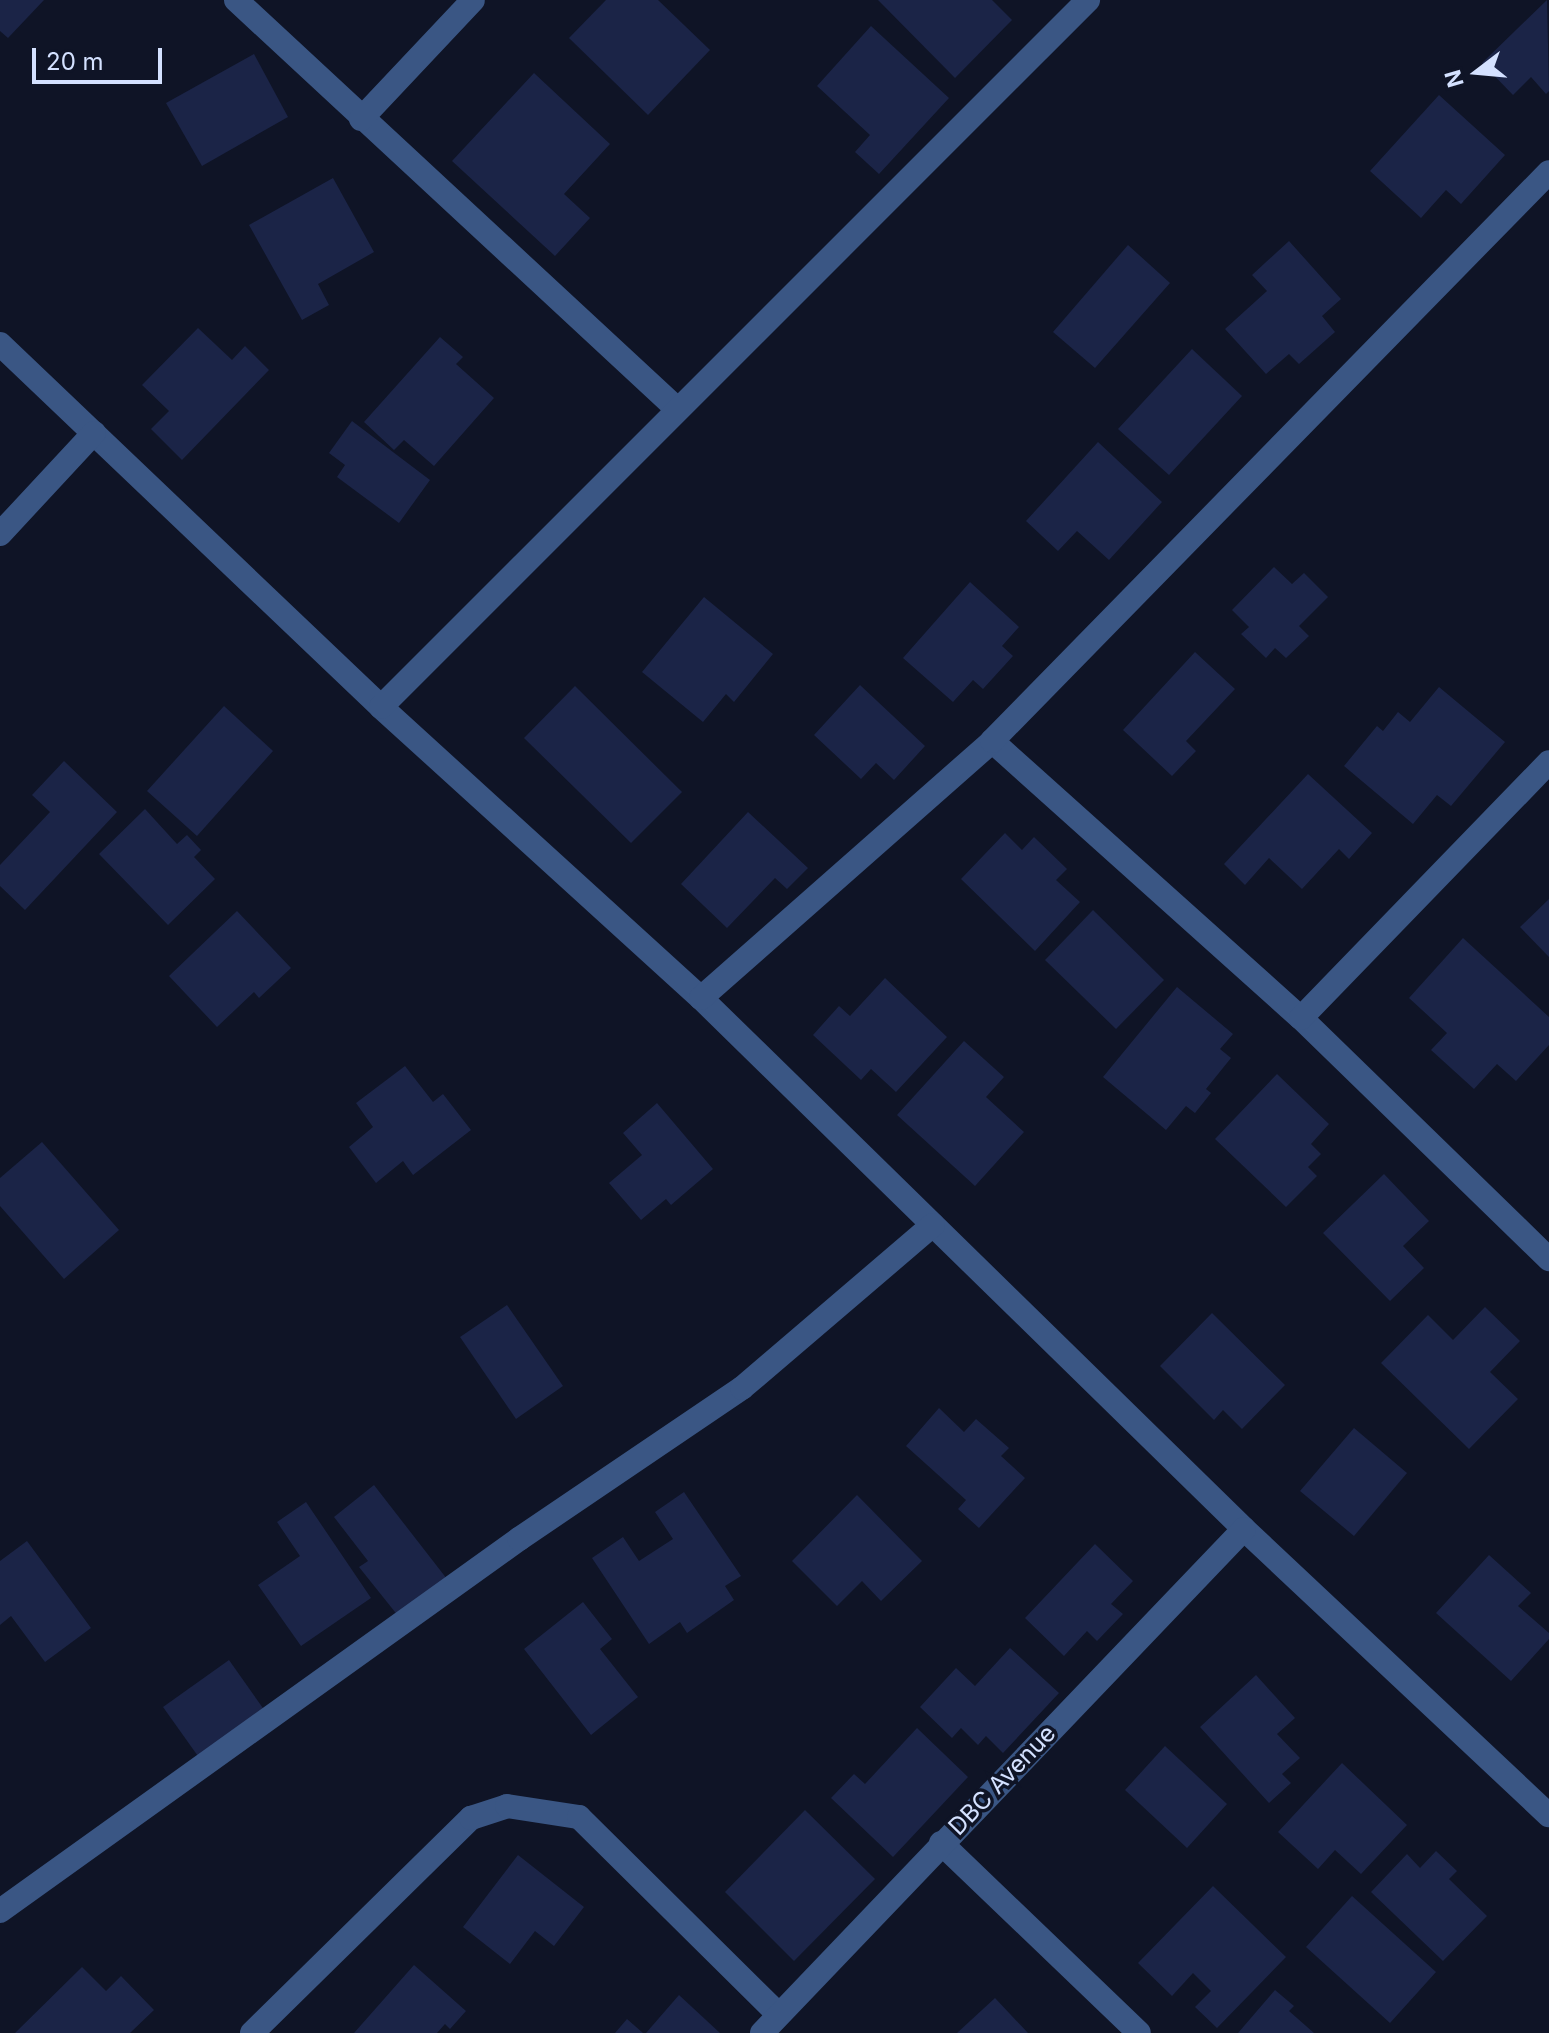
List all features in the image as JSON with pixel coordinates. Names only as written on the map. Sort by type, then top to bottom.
[{"type":"street","points":[[236,0],[677,409]]},
{"type":"street","points":[[361,119],[473,0]]},
{"type":"street","points":[[381,707],[1088,0]]},
{"type":"street","points":[[701,998],[992,741],[1549,172]]},
{"type":"street","points":[[0,344],[381,707],[701,998],[1244,1529],[1549,1815]]},
{"type":"street","points":[[0,534],[94,433]]},
{"type":"street","points":[[992,741],[1301,1018],[1549,1259]]},
{"type":"street","points":[[1301,1018],[1549,762]]},
{"type":"street","points":[[0,1911],[519,1539],[742,1388],[933,1225]]},
{"type":"street","name":"DBC Avenue","points":[[770,2024],[1244,1529]]},
{"type":"street","points":[[252,2033],[471,1818],[507,1806],[579,1817],[770,2024]]},
{"type":"street","points":[[941,1843],[1139,2033]]},
{"type":"building","points":[[0,0],[44,0],[8,38],[0,31]]},
{"type":"building","points":[[606,0],[658,0],[710,50],[648,115],[569,38]]},
{"type":"building","points":[[878,0],[992,0],[1012,20],[955,78]]},
{"type":"building","points":[[1547,0],[1549,91],[1546,94],[1531,77],[1513,95],[1482,63]]},
{"type":"building","points":[[871,26],[949,98],[879,174],[855,152],[870,135],[817,86]]},
{"type":"building","points":[[254,54],[288,117],[202,166],[166,103]]},
{"type":"building","points":[[534,73],[610,144],[564,194],[590,218],[555,256],[452,161]]},
{"type":"building","points":[[1439,95],[1505,155],[1461,204],[1446,190],[1421,218],[1370,171]]},
{"type":"building","points":[[333,178],[374,252],[318,284],[329,305],[302,320],[249,225]]},
{"type":"building","points":[[1289,241],[1341,299],[1322,316],[1335,332],[1299,364],[1289,354],[1266,374],[1225,329],[1267,291],[1252,275]]},
{"type":"building","points":[[1128,245],[1170,283],[1095,368],[1053,332]]},
{"type":"building","points":[[198,328],[232,360],[245,346],[269,370],[182,460],[151,429],[169,411],[142,385]]},
{"type":"building","points":[[440,337],[463,357],[456,364],[494,398],[434,466],[404,440],[394,450],[364,422]]},
{"type":"building","points":[[1192,349],[1242,396],[1169,475],[1118,429]]},
{"type":"building","points":[[352,421],[430,480],[399,523],[337,477],[345,465],[329,453]]},
{"type":"building","points":[[1098,442],[1162,502],[1109,560],[1077,531],[1058,551],[1026,521]]},
{"type":"building","points":[[1274,567],[1292,584],[1304,573],[1328,597],[1299,626],[1309,636],[1286,658],[1275,648],[1266,658],[1241,634],[1249,627],[1232,610]]},
{"type":"building","points":[[970,582],[1019,627],[1002,646],[1013,656],[983,689],[973,680],[953,702],[903,658]]},
{"type":"building","points":[[704,597],[773,654],[734,702],[726,694],[703,722],[642,672]]},
{"type":"building","points":[[1195,652],[1235,689],[1186,741],[1196,751],[1172,776],[1123,730]]},
{"type":"building","points":[[860,685],[925,746],[894,780],[876,763],[861,779],[814,735]]},
{"type":"building","points":[[575,686],[682,792],[631,843],[524,738]]},
{"type":"building","points":[[1439,687],[1505,742],[1451,806],[1437,795],[1413,824],[1344,766],[1377,726],[1383,731],[1398,712],[1410,722]]},
{"type":"building","points":[[224,706],[273,751],[197,836],[147,791]]},
{"type":"building","points":[[64,761],[117,812],[25,910],[0,886],[0,865],[50,812],[32,795]]},
{"type":"building","points":[[1308,774],[1372,833],[1349,859],[1339,849],[1302,889],[1269,858],[1245,885],[1224,864]]},
{"type":"building","points":[[145,809],[177,844],[187,835],[201,850],[194,857],[215,879],[168,925],[99,854]]},
{"type":"building","points":[[748,812],[808,868],[787,889],[775,878],[727,928],[681,884]]},
{"type":"building","points":[[1005,833],[1022,850],[1034,837],[1067,869],[1056,880],[1080,902],[1035,951],[961,879]]},
{"type":"building","points":[[1549,899],[1549,957],[1520,927]]},
{"type":"building","points":[[1093,910],[1164,980],[1116,1029],[1045,960]]},
{"type":"building","points":[[237,911],[291,968],[259,998],[254,992],[217,1027],[169,976]]},
{"type":"building","points":[[1463,938],[1549,1017],[1549,1045],[1516,1081],[1497,1064],[1474,1089],[1431,1050],[1447,1033],[1409,998]]},
{"type":"building","points":[[885,978],[947,1037],[896,1092],[871,1069],[861,1080],[813,1035],[839,1006],[850,1016]]},
{"type":"building","points":[[1177,987],[1233,1034],[1220,1049],[1231,1058],[1206,1089],[1211,1093],[1195,1113],[1186,1106],[1166,1130],[1103,1077]]},
{"type":"building","points":[[964,1041],[1004,1077],[986,1097],[1024,1132],[975,1186],[897,1115]]},
{"type":"building","points":[[405,1066],[433,1102],[443,1094],[471,1130],[413,1175],[403,1161],[376,1183],[349,1147],[373,1127],[356,1103]]},
{"type":"building","points":[[1277,1074],[1329,1124],[1311,1144],[1321,1154],[1308,1167],[1317,1176],[1286,1207],[1215,1139]]},
{"type":"building","points":[[657,1103],[713,1169],[671,1205],[666,1199],[641,1220],[609,1183],[642,1155],[623,1133]]},
{"type":"building","points":[[42,1142],[119,1230],[64,1279],[0,1206],[0,1178]]},
{"type":"building","points":[[1384,1174],[1429,1221],[1403,1246],[1424,1268],[1390,1301],[1323,1233]]},
{"type":"building","points":[[507,1305],[563,1386],[516,1419],[460,1337]]},
{"type":"building","points":[[1485,1307],[1520,1341],[1490,1372],[1518,1399],[1469,1449],[1381,1363],[1428,1315],[1453,1340]]},
{"type":"building","points":[[1212,1313],[1285,1385],[1242,1429],[1223,1410],[1214,1420],[1160,1366]]},
{"type":"building","points":[[939,1408],[964,1432],[976,1419],[1009,1448],[1001,1456],[1025,1478],[979,1528],[958,1509],[966,1500],[906,1446]]},
{"type":"building","points":[[1354,1428],[1407,1473],[1354,1536],[1300,1491]]},
{"type":"building","points":[[374,1485],[447,1579],[399,1617],[359,1567],[368,1561],[334,1517]]},
{"type":"building","points":[[684,1492],[741,1576],[725,1586],[734,1600],[687,1633],[680,1622],[649,1644],[592,1558],[623,1537],[639,1561],[673,1539],[655,1512]]},
{"type":"building","points":[[857,1495],[922,1561],[881,1601],[862,1581],[837,1606],[792,1561]]},
{"type":"building","points":[[306,1502],[371,1598],[301,1646],[258,1585],[300,1556],[277,1522]]},
{"type":"building","points":[[27,1541],[91,1628],[45,1662],[11,1616],[0,1625],[0,1561]]},
{"type":"building","points":[[1095,1544],[1133,1581],[1111,1604],[1123,1614],[1097,1641],[1087,1631],[1064,1656],[1025,1618]]},
{"type":"building","points":[[1489,1555],[1531,1593],[1518,1606],[1549,1633],[1549,1639],[1511,1681],[1436,1613]]},
{"type":"building","points":[[583,1602],[612,1639],[600,1649],[638,1697],[591,1735],[524,1649]]},
{"type":"building","points":[[1010,1648],[1059,1693],[1003,1753],[986,1736],[978,1745],[961,1728],[952,1738],[920,1707],[956,1668],[975,1686]]},
{"type":"building","points":[[229,1660],[265,1711],[200,1759],[163,1707]]},
{"type":"building","points":[[1256,1675],[1295,1718],[1277,1734],[1300,1758],[1282,1774],[1291,1783],[1269,1803],[1200,1727]]},
{"type":"building","points":[[917,1728],[968,1777],[893,1857],[831,1798],[854,1774],[865,1784]]},
{"type":"building","points":[[1165,1746],[1227,1804],[1187,1848],[1125,1790]]},
{"type":"building","points":[[1342,1763],[1407,1825],[1361,1874],[1335,1850],[1318,1869],[1278,1832]]},
{"type":"building","points":[[805,1810],[875,1879],[794,1961],[725,1892]]},
{"type":"building","points":[[1436,1851],[1457,1871],[1449,1879],[1487,1916],[1443,1961],[1371,1892],[1407,1854],[1420,1868]]},
{"type":"building","points":[[518,1855],[584,1907],[554,1946],[535,1931],[510,1964],[463,1927]]},
{"type":"building","points":[[1213,1886],[1286,1957],[1217,2028],[1195,2007],[1211,1991],[1193,1973],[1172,1996],[1138,1963]]},
{"type":"building","points":[[1352,1896],[1436,1972],[1390,2023],[1306,1947]]},
{"type":"building","points":[[414,1965],[466,2011],[450,2029],[445,2024],[437,2033],[354,2033]]},
{"type":"building","points":[[82,1967],[106,1991],[121,1976],[154,2010],[130,2033],[15,2033]]},
{"type":"building","points":[[1275,1990],[1294,2006],[1289,2011],[1314,2033],[1238,2033]]},
{"type":"building","points":[[679,1995],[720,2033],[646,2033]]},
{"type":"building","points":[[995,1998],[1028,2033],[957,2033]]},
{"type":"building","points":[[627,2019],[643,2033],[615,2033]]}]
